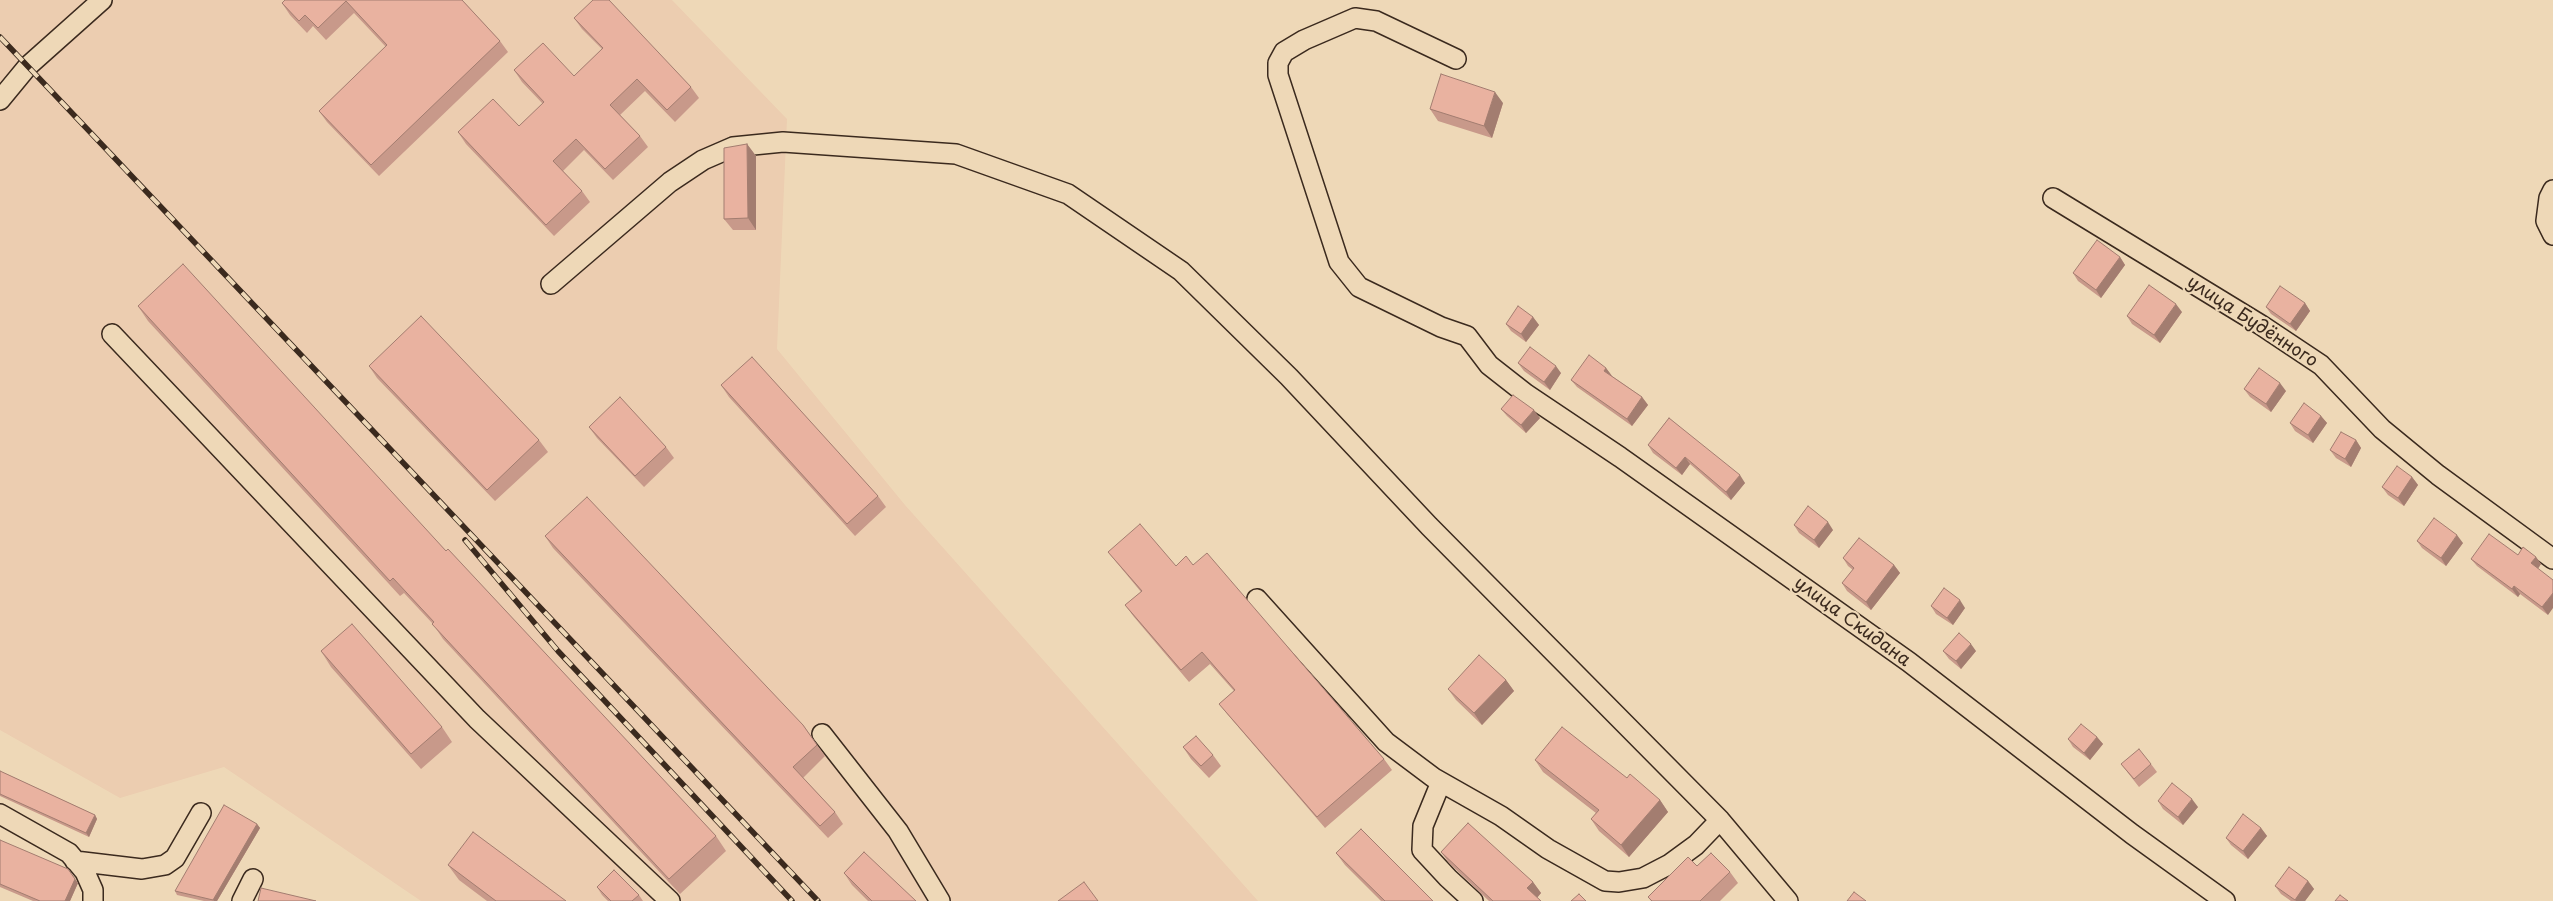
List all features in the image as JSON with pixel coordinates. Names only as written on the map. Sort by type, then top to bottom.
[{"type":"lane","points":[[0,100],[28,66],[102,0]]},
{"type":"lane","name":"улица Скидана","points":[[1456,59],[1376,21],[1355,18],[1304,40],[1284,52],[1278,62],[1278,74],[1339,262],[1359,287],[1441,327],[1467,336],[1489,365],[1526,394],[1620,457],[1909,662],[2132,834],[2225,901]]},
{"type":"lane","points":[[551,284],[670,182],[703,160],[733,147],[783,142],[956,154],[1068,194],[1181,271],[1289,377],[1428,526],[1720,820],[1787,901]]},
{"type":"lane","points":[[2553,190],[2548,198],[2546,221],[2553,235]]},
{"type":"lane","name":"улица Будённого","points":[[2052,198],[2261,325],[2321,365],[2382,429],[2438,476],[2553,559]]},
{"type":"lane","points":[[112,334],[478,719],[670,901]]},
{"type":"lane","points":[[1257,599],[1386,742],[1441,782],[1501,816],[1548,849],[1605,881],[1619,882],[1642,878],[1670,864],[1696,845],[1720,820]]},
{"type":"lane","points":[[822,734],[898,831],[940,901]]},
{"type":"lane","points":[[1441,782],[1423,826],[1422,850],[1473,901]]},
{"type":"lane","points":[[75,860],[142,869],[165,864],[175,858],[200,813]]},
{"type":"lane","points":[[0,814],[69,853],[85,872],[93,890],[93,901]]},
{"type":"lane","points":[[242,901],[252,879]]},
{"type":"shaded area","points":[[0,0],[672,0],[787,119],[777,349],[905,505],[1258,901],[421,901],[224,767],[120,798],[0,730]]},
{"type":"building","points":[[285,0],[462,0],[500,41],[371,165],[319,111],[387,45],[346,1],[318,28],[305,15],[299,21],[282,3]]},
{"type":"building","points":[[593,0],[609,0],[691,87],[667,110],[637,79],[610,105],[640,136],[605,169],[576,139],[553,161],[582,191],[546,225],[458,132],[493,99],[519,126],[544,102],[514,70],[543,43],[574,76],[603,48],[574,18]]},
{"type":"building","points":[[1441,74],[1495,92],[1484,126],[1430,109]]},
{"type":"building","points":[[747,144],[748,218],[724,219],[724,148]]},
{"type":"building","points":[[2097,240],[2120,257],[2096,290],[2073,273]]},
{"type":"building","points":[[183,264],[446,551],[448,549],[716,836],[669,879],[432,624],[434,622],[393,578],[390,581],[138,306]]},
{"type":"building","points":[[2149,285],[2176,304],[2154,335],[2127,316]]},
{"type":"building","points":[[2280,286],[2305,303],[2290,324],[2266,307]]},
{"type":"building","points":[[1518,306],[1533,317],[1521,334],[1506,324]]},
{"type":"building","points":[[421,316],[539,440],[487,490],[369,366]]},
{"type":"building","points":[[1530,347],[1556,366],[1544,382],[1518,363]]},
{"type":"building","points":[[1589,355],[1606,368],[1604,371],[1642,397],[1627,419],[1571,380]]},
{"type":"building","points":[[752,357],[878,496],[847,524],[721,385]]},
{"type":"building","points":[[2259,368],[2280,383],[2266,404],[2244,389]]},
{"type":"building","points":[[1513,395],[1534,410],[1521,425],[1501,409]]},
{"type":"building","points":[[620,397],[666,447],[635,476],[589,427]]},
{"type":"building","points":[[2304,403],[2321,416],[2308,435],[2290,423]]},
{"type":"building","points":[[1669,418],[1740,475],[1726,492],[1685,457],[1676,468],[1648,445]]},
{"type":"building","points":[[2341,432],[2356,440],[2345,459],[2330,450]]},
{"type":"building","points":[[2397,466],[2412,477],[2398,498],[2382,487]]},
{"type":"building","points":[[587,497],[803,725],[817,745],[793,767],[835,812],[820,826],[545,536]]},
{"type":"building","points":[[1808,506],[1828,522],[1814,540],[1794,525]]},
{"type":"building","points":[[2434,518],[2457,535],[2441,558],[2417,541]]},
{"type":"building","points":[[1140,524],[1176,566],[1186,556],[1193,565],[1207,553],[1384,759],[1317,817],[1219,704],[1235,690],[1202,652],[1181,670],[1125,605],[1142,591],[1108,552]]},
{"type":"building","points":[[2489,534],[2518,555],[2523,547],[2536,557],[2531,563],[2553,580],[2553,593],[2542,607],[2514,586],[2512,589],[2471,559]]},
{"type":"building","points":[[1859,538],[1894,565],[1866,602],[1842,583],[1854,568],[1843,558]]},
{"type":"building","points":[[1944,588],[1960,600],[1947,618],[1931,606]]},
{"type":"building","points":[[352,624],[442,727],[411,754],[321,651]]},
{"type":"building","points":[[1959,633],[1971,644],[1956,661],[1943,651]]},
{"type":"building","points":[[1479,655],[1506,680],[1474,713],[1448,689]]},
{"type":"building","points":[[2081,724],[2097,737],[2084,753],[2068,739]]},
{"type":"building","points":[[1562,727],[1627,778],[1630,774],[1660,800],[1621,845],[1591,819],[1599,810],[1535,760]]},
{"type":"building","points":[[1196,736],[1213,755],[1201,766],[1183,747]]},
{"type":"building","points":[[2139,749],[2151,764],[2134,779],[2121,764]]},
{"type":"building","points":[[0,771],[95,815],[86,833],[0,794]]},
{"type":"building","points":[[2172,783],[2192,799],[2178,817],[2158,801]]},
{"type":"building","points":[[224,805],[257,824],[213,900],[175,891]]},
{"type":"building","points":[[2243,814],[2261,828],[2243,851],[2226,838]]},
{"type":"building","points":[[1468,823],[1533,882],[1527,888],[1541,901],[1493,901],[1441,852]]},
{"type":"building","points":[[1361,829],[1433,901],[1385,901],[1336,853]]},
{"type":"building","points":[[473,832],[566,901],[496,901],[448,865]]},
{"type":"building","points":[[0,840],[68,869],[75,879],[65,901],[40,901],[0,884]]},
{"type":"building","points":[[864,852],[916,901],[872,901],[844,873]]},
{"type":"building","points":[[1711,853],[1730,872],[1700,901],[1652,901],[1648,897],[1688,857],[1697,866]]},
{"type":"building","points":[[2289,867],[2308,881],[2295,900],[2275,886]]},
{"type":"building","points":[[614,870],[639,895],[632,901],[611,901],[597,887]]},
{"type":"building","points":[[1084,882],[1098,901],[1058,901]]},
{"type":"building","points":[[261,888],[316,901],[258,901]]},
{"type":"building","points":[[1854,892],[1866,901],[1847,901]]},
{"type":"building","points":[[1579,894],[1586,901],[1571,901]]},
{"type":"building","points":[[2340,895],[2348,901],[2335,901]]},
{"type":"railway","points":[[0,37],[818,901]]},
{"type":"railway","points":[[465,540],[558,651],[792,901]]}]
